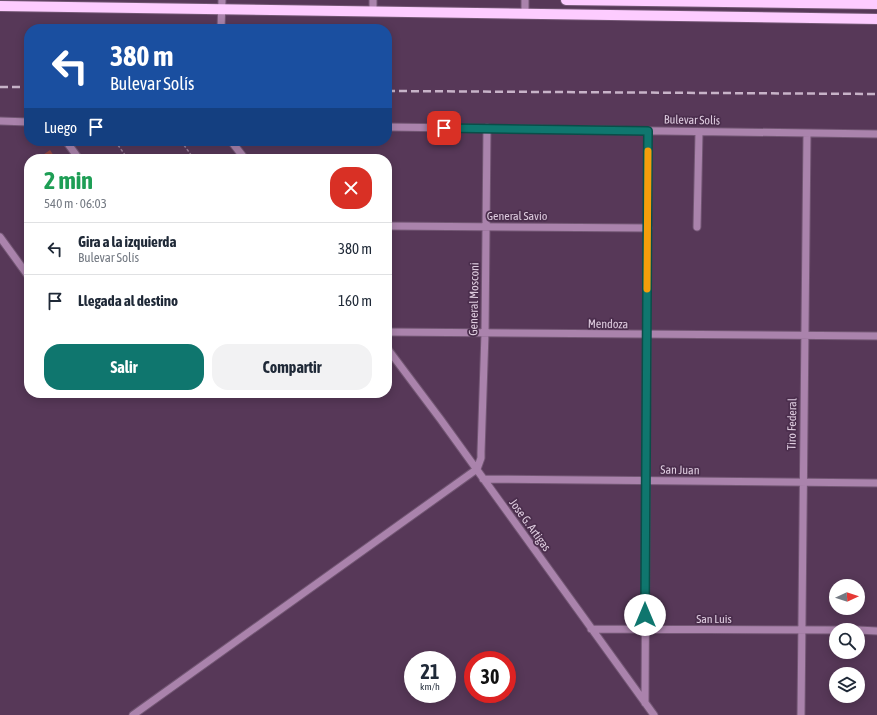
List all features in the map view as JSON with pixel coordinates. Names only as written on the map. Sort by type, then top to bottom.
[{"type":"main road","points":[[566,0],[877,4]]},
{"type":"main road","points":[[0,6],[54,3],[222,5],[373,12],[877,18]]},
{"type":"street","points":[[373,0],[373,12]]},
{"type":"street","points":[[525,0],[525,13]]},
{"type":"street","points":[[666,1],[666,16]]},
{"type":"street","points":[[716,2],[716,16]]},
{"type":"street","points":[[803,18],[804,2]]},
{"type":"street","points":[[865,4],[865,18]]},
{"type":"street","points":[[221,24],[222,5]]},
{"type":"street","points":[[0,121],[24,122]]},
{"type":"street","name":"Bulevar Solís","points":[[392,127],[877,134]]},
{"type":"street","name":"General Mosconi","points":[[477,469],[481,458],[485,333],[487,128]]},
{"type":"street","points":[[644,703],[648,131]]},
{"type":"street","points":[[697,227],[699,132]]},
{"type":"street","name":"Tiro Federal","points":[[801,715],[800,630],[803,482],[806,133]]},
{"type":"street","points":[[235,146],[241,154]]},
{"type":"street","name":"General Savio","points":[[392,226],[648,228]]},
{"type":"street","points":[[0,237],[24,270]]},
{"type":"street","name":"Mendoza","points":[[392,332],[877,336]]},
{"type":"street","name":"Jose G. Artigas","points":[[392,355],[477,469],[654,715]]},
{"type":"street","points":[[133,715],[477,469]]},
{"type":"street","name":"San Juan","points":[[484,479],[877,483]]},
{"type":"street","name":"San Luis","points":[[591,629],[829,630]]},
{"type":"street","points":[[865,630],[877,631]]},
{"type":"shaded area","points":[[50,150],[53,154],[44,154]]},
{"type":"railway","points":[[0,87],[24,87]]},
{"type":"railway","points":[[392,91],[877,94]]},
{"type":"slow traffic","points":[[647,289],[648,151]]},
{"type":"route","points":[[444,128],[648,131],[645,615]]}]
